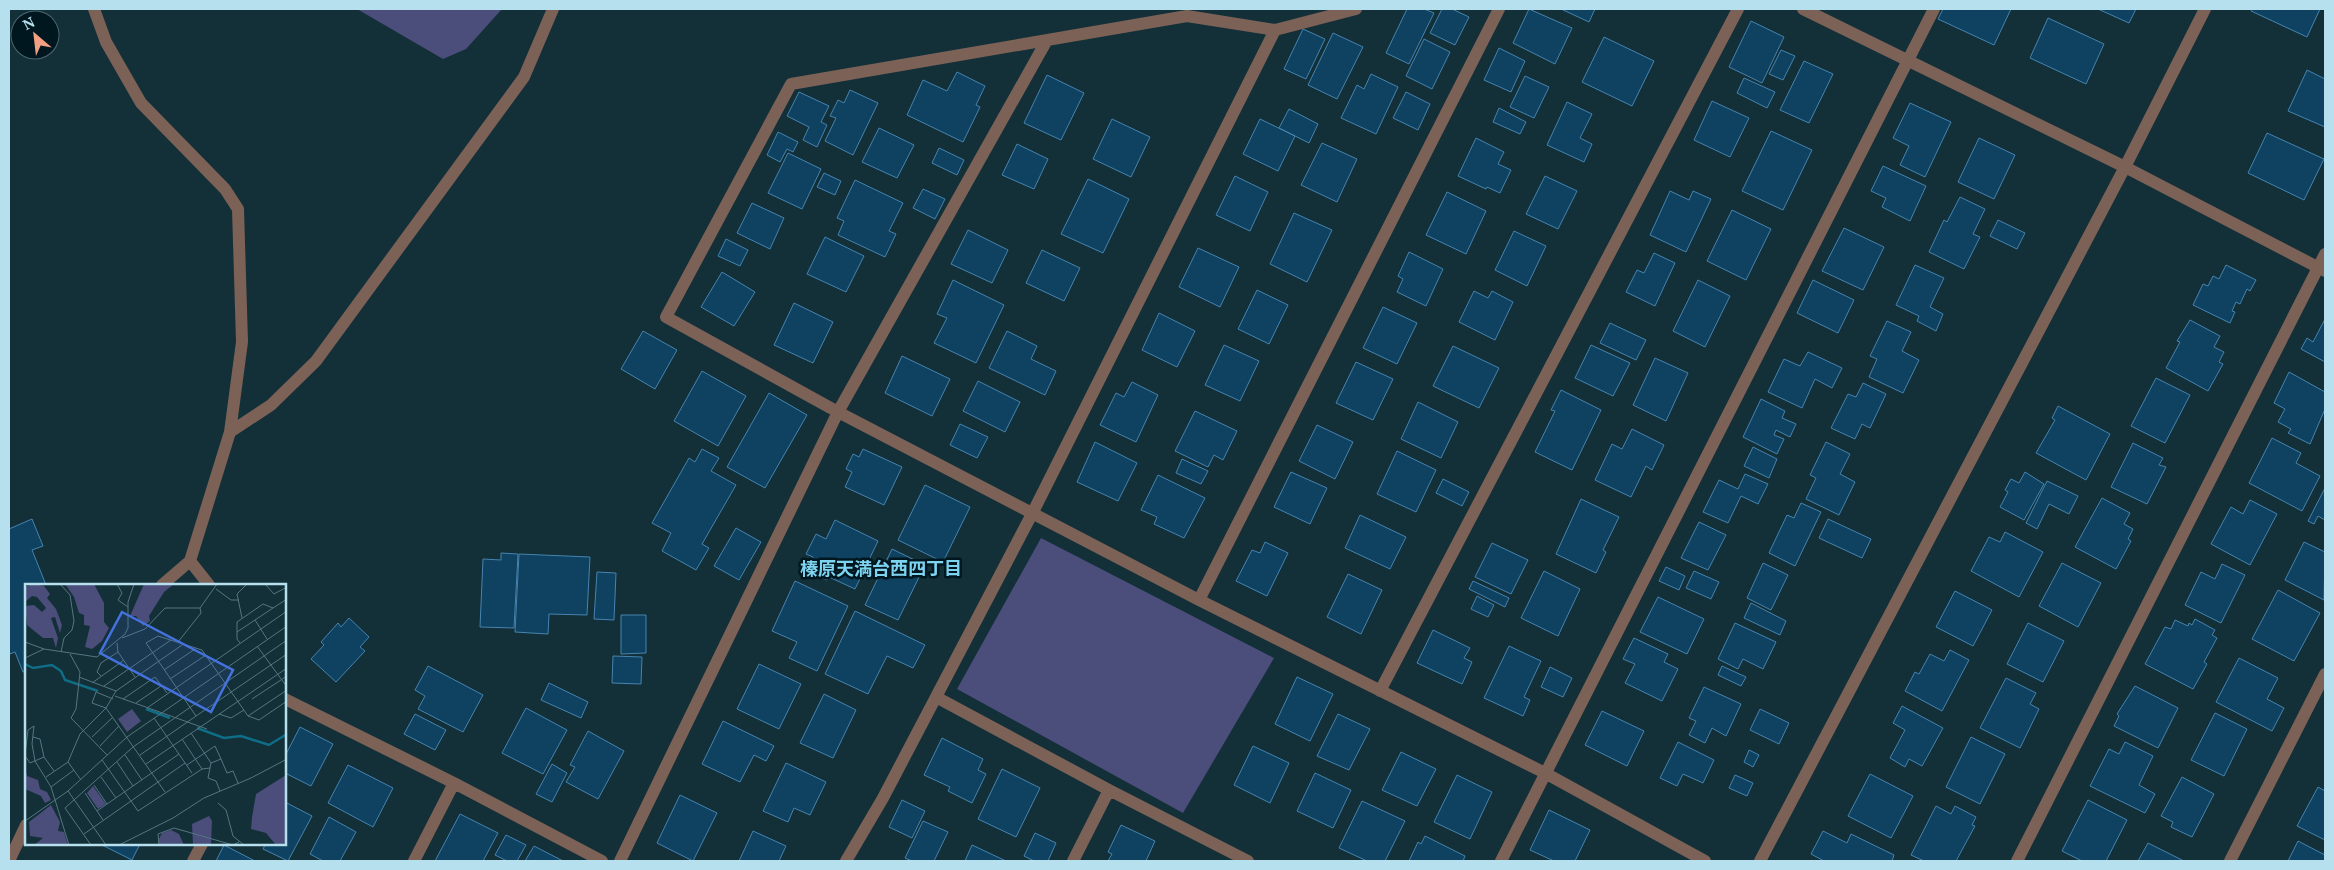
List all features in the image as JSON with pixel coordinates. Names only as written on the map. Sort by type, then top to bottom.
[{"type":"street","points":[[94,9],[106,42],[141,103],[225,189],[238,209],[242,342],[230,432],[190,561],[163,584]]},
{"type":"street","points":[[230,432],[271,405],[316,360],[524,77],[553,9]]},
{"type":"street","points":[[1356,9],[1275,30],[1187,12],[1047,40],[791,84],[666,317],[838,412],[1199,600],[1545,773],[1705,861]]},
{"type":"street","points":[[1199,600],[1499,9]]},
{"type":"street","points":[[1380,691],[1738,9]]},
{"type":"street","points":[[1803,9],[2125,167],[2322,269]]},
{"type":"street","points":[[1501,861],[1906,60],[1934,9]]},
{"type":"street","points":[[1760,861],[2125,167],[2205,9]]},
{"type":"street","points":[[846,861],[883,798],[1033,512],[1275,30]]},
{"type":"street","points":[[620,861],[838,412],[1047,40]]},
{"type":"street","points":[[2017,861],[2322,269],[2325,254]]},
{"type":"street","points":[[190,561],[208,584]]},
{"type":"street","points":[[2230,861],[2325,674]]},
{"type":"street","points":[[936,697],[1109,790],[1248,861]]},
{"type":"street","points":[[286,699],[454,783],[602,861]]},
{"type":"street","points":[[414,861],[454,783]]},
{"type":"street","points":[[1073,861],[1109,790]]},
{"type":"street","points":[[9,861],[25,827]]},
{"type":"street","points":[[193,861],[201,845]]},
{"type":"shaded area","points":[[357,9],[502,9],[466,49],[443,59]]},
{"type":"shaded area","points":[[1041,538],[1274,658],[1183,813],[957,689]]},
{"type":"building","points":[[1407,9],[1424,9],[1434,13],[1409,64],[1386,53]]},
{"type":"building","points":[[1442,9],[1452,9],[1469,17],[1455,45],[1430,33]]},
{"type":"building","points":[[1529,9],[1572,28],[1555,64],[1513,43]]},
{"type":"building","points":[[1561,9],[1595,9],[1589,22]]},
{"type":"building","points":[[1943,9],[2011,9],[1994,45],[1938,19]]},
{"type":"building","points":[[2098,9],[2136,9],[2129,23]]},
{"type":"building","points":[[2252,9],[2320,9],[2307,37],[2251,11]]},
{"type":"building","points":[[2048,18],[2104,44],[2086,84],[2030,58]]},
{"type":"building","points":[[1751,21],[1784,37],[1762,83],[1729,67]]},
{"type":"building","points":[[1303,29],[1325,39],[1306,79],[1284,69]]},
{"type":"building","points":[[1333,33],[1363,47],[1337,99],[1308,85]]},
{"type":"building","points":[[1604,37],[1654,61],[1632,106],[1582,82]]},
{"type":"building","points":[[1424,39],[1450,52],[1432,89],[1406,76]]},
{"type":"building","points":[[1499,48],[1525,61],[1511,92],[1484,80]]},
{"type":"building","points":[[1781,50],[1795,56],[1783,80],[1769,74]]},
{"type":"building","points":[[1804,61],[1833,74],[1809,123],[1780,110]]},
{"type":"building","points":[[2307,70],[2325,79],[2325,127],[2288,111]]},
{"type":"building","points":[[957,72],[985,86],[976,105],[980,107],[963,142],[907,115],[923,80],[947,91]]},
{"type":"building","points":[[1371,74],[1398,87],[1376,134],[1341,118],[1357,85],[1364,89]]},
{"type":"building","points":[[1047,75],[1084,93],[1061,140],[1024,123]]},
{"type":"building","points":[[1525,76],[1549,87],[1534,118],[1510,107]]},
{"type":"building","points":[[1744,78],[1775,92],[1767,108],[1737,93]]},
{"type":"building","points":[[850,90],[878,103],[853,155],[825,141],[836,118],[830,116],[838,100],[844,103]]},
{"type":"building","points":[[799,92],[829,106],[821,122],[827,125],[817,147],[803,140],[809,127],[787,116]]},
{"type":"building","points":[[1406,92],[1430,104],[1418,130],[1393,118]]},
{"type":"building","points":[[1712,101],[1749,118],[1730,157],[1694,140]]},
{"type":"building","points":[[1567,102],[1592,114],[1580,138],[1592,144],[1584,162],[1547,145]]},
{"type":"building","points":[[1910,103],[1951,122],[1925,177],[1900,165],[1909,146],[1893,138]]},
{"type":"building","points":[[1499,108],[1526,122],[1520,134],[1493,122]]},
{"type":"building","points":[[1289,109],[1318,124],[1309,143],[1279,128]]},
{"type":"building","points":[[1112,119],[1150,137],[1131,177],[1093,159]]},
{"type":"building","points":[[1260,119],[1295,136],[1278,171],[1243,154]]},
{"type":"building","points":[[879,128],[914,145],[897,178],[862,162]]},
{"type":"building","points":[[1771,131],[1812,150],[1783,210],[1742,191]]},
{"type":"building","points":[[778,132],[798,142],[793,152],[787,149],[780,162],[767,155]]},
{"type":"building","points":[[2267,133],[2324,159],[2304,200],[2248,173]]},
{"type":"building","points":[[1476,138],[1504,152],[1498,164],[1511,170],[1500,193],[1487,187],[1486,189],[1458,176]]},
{"type":"building","points":[[1979,138],[2015,155],[1994,199],[1958,182]]},
{"type":"building","points":[[1322,143],[1357,159],[1337,202],[1301,185]]},
{"type":"building","points":[[1017,144],[1048,159],[1034,189],[1002,175]]},
{"type":"building","points":[[939,148],[964,160],[957,175],[932,163]]},
{"type":"building","points":[[788,153],[821,169],[802,209],[768,193]]},
{"type":"building","points":[[1883,166],[1926,186],[1910,221],[1882,207],[1886,198],[1871,191]]},
{"type":"building","points":[[824,173],[841,181],[835,195],[817,187]]},
{"type":"building","points":[[1235,176],[1268,192],[1250,231],[1216,215]]},
{"type":"building","points":[[1545,176],[1577,191],[1558,229],[1526,214]]},
{"type":"building","points":[[1088,179],[1129,199],[1103,253],[1061,234]]},
{"type":"building","points":[[855,180],[903,203],[889,231],[896,234],[885,257],[838,235],[844,221],[837,218]]},
{"type":"building","points":[[923,189],[945,199],[935,219],[913,208]]},
{"type":"building","points":[[1670,191],[1689,200],[1693,191],[1711,199],[1686,252],[1650,235]]},
{"type":"building","points":[[1447,192],[1486,211],[1466,254],[1426,235]]},
{"type":"building","points":[[1960,197],[1985,209],[1973,234],[1980,237],[1964,269],[1929,252],[1944,220],[1947,222]]},
{"type":"building","points":[[752,203],[784,218],[770,249],[737,233]]},
{"type":"building","points":[[1732,210],[1771,229],[1746,280],[1707,261]]},
{"type":"building","points":[[1294,213],[1332,230],[1307,282],[1270,264]]},
{"type":"building","points":[[1998,220],[2025,233],[2017,249],[1990,236]]},
{"type":"building","points":[[1844,228],[1884,247],[1863,290],[1822,271]]},
{"type":"building","points":[[968,230],[1008,250],[992,283],[951,264]]},
{"type":"building","points":[[1514,231],[1546,246],[1527,286],[1495,270]]},
{"type":"building","points":[[825,237],[864,256],[846,292],[807,274]]},
{"type":"building","points":[[726,239],[748,250],[740,266],[718,256]]},
{"type":"building","points":[[1198,248],[1239,267],[1220,307],[1179,287]]},
{"type":"building","points":[[1042,250],[1080,268],[1064,301],[1026,283]]},
{"type":"building","points":[[1409,252],[1443,269],[1426,306],[1397,292],[1403,279],[1398,276]]},
{"type":"building","points":[[1654,253],[1675,263],[1655,306],[1626,292],[1637,270],[1644,273]]},
{"type":"building","points":[[1915,265],[1944,278],[1930,307],[1943,314],[1936,331],[1917,321],[1919,316],[1896,305]]},
{"type":"building","points":[[2226,265],[2256,280],[2250,291],[2247,289],[2240,304],[2236,302],[2232,311],[2235,312],[2230,323],[2193,305],[2203,284],[2208,286],[2213,276],[2219,279]]},
{"type":"building","points":[[722,272],[755,292],[734,326],[701,307]]},
{"type":"building","points":[[953,280],[1004,305],[976,363],[934,343],[947,318],[937,314]]},
{"type":"building","points":[[1698,280],[1730,296],[1705,347],[1673,331]]},
{"type":"building","points":[[1813,280],[1854,300],[1838,333],[1797,313]]},
{"type":"building","points":[[1257,290],[1288,305],[1269,344],[1238,329]]},
{"type":"building","points":[[1474,291],[1488,298],[1492,291],[1513,302],[1495,340],[1459,322]]},
{"type":"building","points":[[794,303],[833,322],[813,363],[774,345]]},
{"type":"building","points":[[1383,307],[1417,323],[1397,364],[1363,348]]},
{"type":"building","points":[[1159,313],[1195,331],[1177,367],[1142,350]]},
{"type":"building","points":[[2325,319],[2325,362],[2301,349],[2307,338],[2313,342]]},
{"type":"building","points":[[2190,320],[2220,336],[2214,347],[2224,352],[2219,362],[2223,364],[2208,391],[2166,368],[2180,342],[2177,341]]},
{"type":"building","points":[[1887,321],[1911,332],[1902,351],[1919,360],[1903,393],[1869,377],[1877,359],[1870,356]]},
{"type":"building","points":[[1610,323],[1646,340],[1636,360],[1600,343]]},
{"type":"building","points":[[643,331],[677,350],[655,389],[621,369]]},
{"type":"building","points":[[1007,331],[1037,346],[1031,359],[1056,371],[1045,395],[989,368]]},
{"type":"building","points":[[1224,345],[1259,361],[1240,401],[1205,385]]},
{"type":"building","points":[[1591,345],[1630,363],[1613,396],[1575,378]]},
{"type":"building","points":[[1453,346],[1499,368],[1479,408],[1433,386]]},
{"type":"building","points":[[1808,352],[1842,368],[1832,388],[1815,379],[1802,408],[1768,392],[1784,359],[1800,366]]},
{"type":"building","points":[[902,356],[950,379],[932,416],[885,393]]},
{"type":"building","points":[[1655,358],[1688,373],[1666,421],[1633,405]]},
{"type":"building","points":[[1356,362],[1393,379],[1373,420],[1336,403]]},
{"type":"building","points":[[702,371],[746,396],[718,446],[674,421]]},
{"type":"building","points":[[2289,372],[2325,392],[2325,409],[2310,444],[2288,433],[2291,429],[2278,422],[2285,409],[2274,403]]},
{"type":"building","points":[[2156,378],[2190,395],[2165,443],[2131,426]]},
{"type":"building","points":[[978,381],[1020,402],[1005,432],[963,411]]},
{"type":"building","points":[[1132,382],[1158,395],[1136,442],[1100,425],[1116,393],[1124,397]]},
{"type":"building","points":[[1863,383],[1886,394],[1870,428],[1862,424],[1855,439],[1831,428],[1848,394],[1856,397]]},
{"type":"building","points":[[1561,390],[1601,410],[1572,470],[1535,452],[1555,411],[1551,410]]},
{"type":"building","points":[[769,393],[807,415],[765,488],[727,467]]},
{"type":"building","points":[[1761,399],[1785,411],[1782,418],[1796,424],[1790,437],[1776,430],[1774,435],[1784,439],[1777,454],[1743,437]]},
{"type":"building","points":[[1418,402],[1458,422],[1441,458],[1401,439]]},
{"type":"building","points":[[2058,406],[2110,434],[2086,480],[2036,453],[2055,420],[2052,418]]},
{"type":"building","points":[[1195,411],[1237,431],[1223,460],[1214,455],[1208,467],[1175,451]]},
{"type":"building","points":[[960,424],[988,437],[977,458],[950,445]]},
{"type":"building","points":[[1317,425],[1353,442],[1335,479],[1299,461]]},
{"type":"building","points":[[1632,429],[1664,445],[1652,470],[1646,466],[1631,497],[1595,480],[1612,444],[1622,449]]},
{"type":"building","points":[[2272,438],[2301,453],[2296,463],[2320,476],[2302,511],[2249,483]]},
{"type":"building","points":[[1095,442],[1137,463],[1118,501],[1077,482]]},
{"type":"building","points":[[1826,442],[1850,454],[1840,474],[1855,482],[1839,515],[1806,499],[1816,478],[1810,475]]},
{"type":"building","points":[[2133,443],[2163,458],[2159,465],[2166,467],[2147,504],[2111,487]]},
{"type":"building","points":[[1753,447],[1777,459],[1769,478],[1744,466]]},
{"type":"building","points":[[702,449],[719,458],[711,471],[736,485],[702,544],[709,548],[696,570],[662,551],[671,533],[652,523],[689,458],[695,462]]},
{"type":"building","points":[[863,449],[902,467],[884,505],[845,487],[852,472],[846,469],[853,454],[859,457]]},
{"type":"building","points":[[1397,451],[1436,470],[1416,512],[1377,494]]},
{"type":"building","points":[[1182,459],[1208,471],[1201,484],[1176,473]]},
{"type":"building","points":[[1291,472],[1327,488],[1310,524],[1274,507]]},
{"type":"building","points":[[2025,472],[2044,484],[2024,520],[2000,507],[2008,492],[2005,490],[2011,479],[2019,483]]},
{"type":"building","points":[[1745,474],[1768,484],[1758,504],[1741,496],[1728,523],[1703,512],[1719,480],[1738,489]]},
{"type":"building","points":[[1158,475],[1205,498],[1184,538],[1154,524],[1157,517],[1141,510]]},
{"type":"building","points":[[1443,479],[1469,492],[1462,506],[1436,493]]},
{"type":"building","points":[[2047,481],[2078,496],[2069,514],[2049,504],[2037,529],[2026,523]]},
{"type":"building","points":[[925,485],[970,507],[943,562],[898,540]]},
{"type":"building","points":[[2325,488],[2325,520],[2318,516],[2314,524],[2308,521]]},
{"type":"building","points":[[2102,498],[2130,513],[2124,524],[2133,529],[2128,539],[2131,541],[2116,569],[2075,547]]},
{"type":"building","points":[[1581,499],[1619,517],[1603,550],[1606,552],[1596,573],[1556,554]]},
{"type":"building","points":[[2250,500],[2277,514],[2250,565],[2211,544],[2231,507],[2243,514]]},
{"type":"building","points":[[1801,503],[1821,512],[1795,566],[1769,553],[1787,515],[1794,518]]},
{"type":"building","points":[[1360,515],[1406,537],[1390,569],[1345,548]]},
{"type":"building","points":[[32,519],[43,546],[32,550],[46,584],[25,584],[25,671],[23,672],[15,652],[10,654],[9,649],[9,529]]},
{"type":"building","points":[[1828,519],[1871,539],[1862,558],[1819,538]]},
{"type":"building","points":[[835,520],[878,541],[855,589],[829,577],[827,580],[807,571],[813,557],[806,554],[816,534],[826,539]]},
{"type":"building","points":[[1699,522],[1726,535],[1708,570],[1681,558]]},
{"type":"building","points":[[736,528],[761,542],[739,580],[714,566]]},
{"type":"building","points":[[2005,532],[2043,552],[2019,597],[1971,571],[1989,537],[2000,542]]},
{"type":"building","points":[[1265,542],[1288,553],[1267,596],[1236,581],[1252,550],[1260,553]]},
{"type":"building","points":[[2304,542],[2325,552],[2324,600],[2285,580]]},
{"type":"building","points":[[1492,543],[1528,560],[1511,594],[1475,577]]},
{"type":"building","points":[[892,549],[925,565],[898,620],[865,605]]},
{"type":"building","points":[[501,553],[518,554],[514,628],[480,627],[483,559],[501,560]]},
{"type":"building","points":[[519,554],[590,557],[587,615],[549,614],[548,634],[515,632]]},
{"type":"building","points":[[1763,563],[1788,575],[1771,610],[1747,598]]},
{"type":"building","points":[[2062,563],[2101,583],[2078,627],[2039,606]]},
{"type":"building","points":[[2222,564],[2245,575],[2221,623],[2185,605],[2201,572],[2215,579]]},
{"type":"building","points":[[1666,567],[1685,576],[1679,590],[1659,581]]},
{"type":"building","points":[[1544,571],[1580,589],[1558,636],[1521,618]]},
{"type":"building","points":[[1694,571],[1719,582],[1711,599],[1686,588]]},
{"type":"building","points":[[597,572],[616,573],[614,620],[594,619]]},
{"type":"building","points":[[1348,574],[1382,590],[1361,634],[1327,617]]},
{"type":"building","points":[[795,581],[848,606],[817,671],[789,658],[797,642],[772,631]]},
{"type":"building","points":[[1473,581],[1509,598],[1505,607],[1469,589]]},
{"type":"building","points":[[2278,590],[2320,613],[2294,661],[2252,639]]},
{"type":"building","points":[[1955,591],[1992,610],[1973,646],[1936,627]]},
{"type":"building","points":[[1477,596],[1494,605],[1488,617],[1471,609]]},
{"type":"building","points":[[1658,597],[1704,619],[1687,654],[1640,632]]},
{"type":"building","points":[[1751,603],[1786,621],[1780,635],[1744,618]]},
{"type":"building","points":[[855,611],[925,645],[913,668],[887,656],[868,694],[825,674]]},
{"type":"building","points":[[621,615],[646,615],[646,653],[621,654]]},
{"type":"building","points":[[349,618],[369,637],[360,647],[365,651],[336,682],[311,659],[324,645],[321,642],[338,623],[341,627]]},
{"type":"building","points":[[2195,619],[2215,630],[2212,635],[2217,638],[2204,662],[2207,664],[2193,689],[2145,664],[2165,627],[2171,629],[2175,620],[2188,626],[2189,623],[2192,625]]},
{"type":"building","points":[[1735,623],[1776,642],[1763,669],[1743,659],[1738,669],[1718,659]]},
{"type":"building","points":[[2028,623],[2064,641],[2043,682],[2007,664]]},
{"type":"building","points":[[1433,630],[1470,648],[1464,658],[1472,662],[1462,684],[1417,663]]},
{"type":"building","points":[[1634,638],[1668,654],[1664,662],[1678,669],[1662,701],[1625,683],[1635,664],[1623,659]]},
{"type":"building","points":[[1509,646],[1541,661],[1524,697],[1530,700],[1523,716],[1484,698]]},
{"type":"building","points":[[1950,650],[1969,660],[1942,711],[1905,691],[1915,672],[1919,674],[1930,654],[1944,661]]},
{"type":"building","points":[[613,656],[642,657],[641,684],[612,683]]},
{"type":"building","points":[[2239,658],[2278,678],[2267,699],[2284,708],[2272,731],[2216,702]]},
{"type":"building","points":[[759,664],[801,684],[779,729],[737,709]]},
{"type":"building","points":[[428,666],[483,695],[463,732],[418,709],[425,696],[415,690]]},
{"type":"building","points":[[1722,666],[1746,677],[1741,686],[1718,675]]},
{"type":"building","points":[[1550,667],[1572,678],[1563,697],[1541,687]]},
{"type":"building","points":[[1297,677],[1333,694],[1310,741],[1275,724]]},
{"type":"building","points":[[2006,678],[2036,693],[2030,704],[2039,709],[2020,748],[1980,728]]},
{"type":"building","points":[[549,683],[588,702],[581,718],[541,700]]},
{"type":"building","points":[[2135,686],[2178,708],[2158,748],[2114,726],[2119,716],[2117,714]]},
{"type":"building","points":[[1704,687],[1741,704],[1726,736],[1712,728],[1705,743],[1689,735],[1696,721],[1689,718]]},
{"type":"building","points":[[824,694],[856,710],[833,758],[800,743]]},
{"type":"building","points":[[1902,706],[1943,728],[1922,766],[1909,759],[1905,767],[1890,758],[1905,730],[1893,723]]},
{"type":"building","points":[[526,708],[567,730],[543,774],[502,753]]},
{"type":"building","points":[[1760,709],[1789,723],[1779,744],[1750,730]]},
{"type":"building","points":[[1602,711],[1644,731],[1627,766],[1585,745]]},
{"type":"building","points":[[2215,713],[2247,729],[2224,776],[2191,760]]},
{"type":"building","points":[[415,714],[446,730],[435,750],[404,734]]},
{"type":"building","points":[[1338,714],[1370,729],[1349,770],[1317,756]]},
{"type":"building","points":[[723,721],[774,746],[766,761],[754,755],[740,782],[702,764]]},
{"type":"building","points":[[300,727],[333,744],[311,786],[286,774],[286,754]]},
{"type":"building","points":[[588,731],[624,751],[598,799],[566,782],[575,767],[570,765]]},
{"type":"building","points":[[1971,737],[2005,754],[1980,804],[1946,787]]},
{"type":"building","points":[[942,738],[983,759],[978,770],[986,774],[972,803],[948,791],[950,787],[924,775]]},
{"type":"building","points":[[1678,742],[1714,760],[1703,783],[1683,774],[1677,786],[1660,778]]},
{"type":"building","points":[[2125,742],[2153,756],[2139,785],[2155,794],[2145,813],[2090,786],[2109,749],[2119,754]]},
{"type":"building","points":[[1253,746],[1289,763],[1270,803],[1234,785]]},
{"type":"building","points":[[1749,750],[1759,755],[1753,767],[1744,762]]},
{"type":"building","points":[[1401,752],[1436,769],[1417,806],[1382,790]]},
{"type":"building","points":[[786,763],[826,782],[810,815],[794,808],[788,822],[763,811]]},
{"type":"building","points":[[552,764],[567,773],[552,802],[536,794]]},
{"type":"building","points":[[348,765],[393,788],[373,827],[328,803]]},
{"type":"building","points":[[1002,769],[1040,788],[1016,837],[978,819]]},
{"type":"building","points":[[1315,773],[1351,790],[1333,828],[1297,811]]},
{"type":"building","points":[[1870,774],[1913,796],[1891,838],[1848,816]]},
{"type":"building","points":[[1457,775],[1492,792],[1470,839],[1434,822]]},
{"type":"building","points":[[1735,775],[1753,783],[1747,796],[1729,788]]},
{"type":"building","points":[[2182,777],[2214,794],[2192,837],[2171,827],[2173,822],[2161,816]]},
{"type":"building","points":[[2318,787],[2325,791],[2325,840],[2297,826]]},
{"type":"building","points":[[680,795],[717,813],[693,861],[657,843]]},
{"type":"building","points":[[902,800],[925,811],[912,838],[889,827]]},
{"type":"building","points":[[2088,800],[2127,820],[2106,861],[2082,861],[2062,851]]},
{"type":"building","points":[[1362,801],[1405,821],[1385,861],[1367,861],[1339,848]]},
{"type":"building","points":[[286,803],[312,816],[288,861],[263,849],[265,845],[286,845]]},
{"type":"building","points":[[1936,806],[1951,814],[1955,806],[1976,817],[1972,825],[1975,826],[1956,861],[1924,861],[1911,855]]},
{"type":"building","points":[[1549,810],[1590,830],[1575,861],[1554,861],[1530,850]]},
{"type":"building","points":[[460,814],[498,833],[483,861],[435,861]]},
{"type":"building","points":[[329,817],[356,832],[340,861],[323,861],[310,854]]},
{"type":"building","points":[[923,821],[948,832],[934,861],[912,861],[905,858]]},
{"type":"building","points":[[1121,825],[1155,841],[1146,861],[1108,861],[1112,854],[1108,852]]},
{"type":"building","points":[[753,831],[786,846],[779,861],[739,861]]},
{"type":"building","points":[[1823,831],[1847,843],[1851,834],[1894,855],[1892,861],[1824,861],[1811,854]]},
{"type":"building","points":[[1035,833],[1056,843],[1048,861],[1034,861],[1024,856]]},
{"type":"building","points":[[506,835],[526,845],[517,861],[507,861],[495,855]]},
{"type":"building","points":[[1425,836],[1465,856],[1463,861],[1409,861],[1418,842],[1421,844]]},
{"type":"building","points":[[2298,841],[2325,855],[2325,861],[2288,861]]},
{"type":"building","points":[[2148,843],[2184,861],[2138,861]]},
{"type":"building","points":[[102,845],[140,845],[132,860]]},
{"type":"building","points":[[224,845],[255,861],[216,861]]},
{"type":"building","points":[[972,845],[1006,861],[965,861]]},
{"type":"building","points":[[534,846],[563,861],[525,861]]},
{"type":"district","name":"榛原天満台西四丁目","points":[[881,569]]}]
